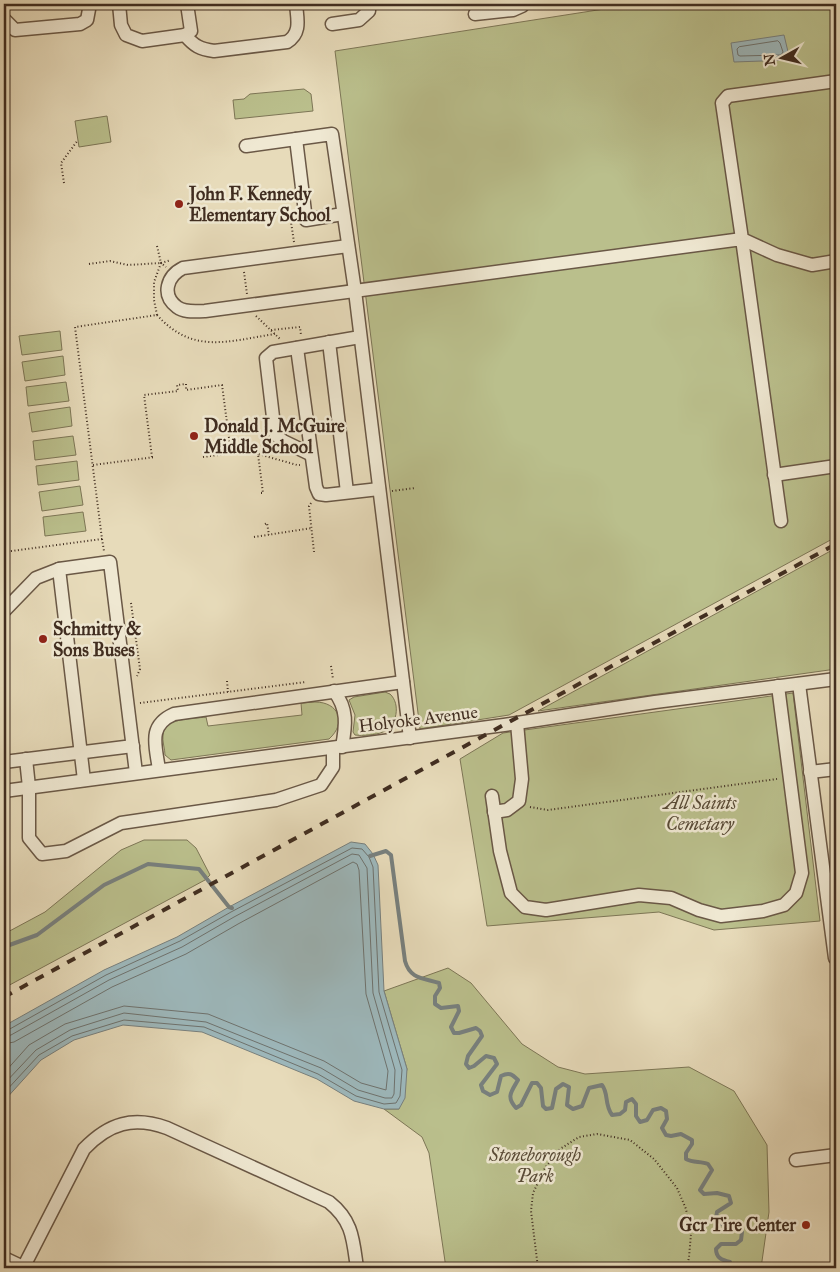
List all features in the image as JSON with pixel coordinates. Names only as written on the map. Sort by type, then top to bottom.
[{"type":"street","points":[[4,18],[16,30],[80,24],[87,20],[90,4]]},
{"type":"street","points":[[120,4],[121,25],[126,35],[142,41],[185,35],[191,31],[187,4]]},
{"type":"street","points":[[185,35],[194,46],[202,50],[214,51],[288,42],[294,38],[298,28],[296,4]]},
{"type":"street","points":[[332,24],[359,20],[369,11],[369,4]]},
{"type":"street","points":[[475,14],[513,10],[522,6],[522,4]]},
{"type":"street","points":[[780,521],[722,103],[728,96],[836,81]]},
{"type":"street","points":[[246,146],[332,134],[360,337],[410,738]]},
{"type":"street","points":[[296,139],[306,220],[343,214]]},
{"type":"street","points":[[348,246],[182,268],[173,273],[168,285],[169,297],[177,308],[188,312],[354,292],[742,239],[777,255],[812,265],[836,261]]},
{"type":"street","points":[[311,459],[275,434],[266,358],[273,352],[360,337]]},
{"type":"street","points":[[329,342],[347,492]]},
{"type":"street","points":[[300,347],[311,459],[316,488],[319,494],[326,495],[379,489]]},
{"type":"street","points":[[774,475],[836,466]]},
{"type":"street","points":[[4,611],[36,578],[59,569],[110,562],[136,773]]},
{"type":"street","points":[[59,569],[84,780]]},
{"type":"street","name":"Holyoke Avenue","points":[[4,791],[410,738],[655,702],[836,679]]},
{"type":"street","points":[[159,770],[156,730],[164,718],[174,714],[333,685],[403,682]]},
{"type":"street","points":[[799,684],[834,958],[836,957]]},
{"type":"street","points":[[26,759],[29,787],[29,838],[42,854],[66,851],[121,823],[276,800],[321,785],[333,768],[337,747],[346,726],[346,713],[333,685]]},
{"type":"street","points":[[492,796],[500,851],[510,893],[525,907],[546,910],[639,895],[671,898],[699,910],[721,916],[763,911],[784,905],[796,893],[802,873],[778,686]]},
{"type":"street","points":[[494,812],[507,810],[519,800],[522,779],[516,723]]},
{"type":"street","points":[[4,762],[133,746]]},
{"type":"street","points":[[810,772],[836,769]]},
{"type":"street","points":[[4,1258],[24,1268],[84,1149],[104,1131],[115,1126],[134,1122],[154,1123],[322,1198],[341,1212],[349,1225],[357,1268]]},
{"type":"street","points":[[796,1160],[836,1155]]},
{"type":"path","points":[[64,183],[62,163],[78,140]]},
{"type":"path","points":[[294,242],[291,222],[306,220]]},
{"type":"path","points":[[89,264],[110,262],[128,265],[161,263],[173,273]]},
{"type":"path","points":[[161,263],[154,282],[154,300],[158,315],[178,334],[190,340],[204,343],[275,334]]},
{"type":"path","points":[[4,552],[102,539],[75,327],[158,315]]},
{"type":"path","points":[[271,330],[300,327],[300,347]]},
{"type":"path","points":[[93,465],[153,457],[144,395],[178,391],[177,385],[186,384],[186,390],[222,385],[231,453]]},
{"type":"path","points":[[203,457],[248,451],[280,438]]},
{"type":"path","points":[[248,451],[297,466],[311,459]]},
{"type":"path","points":[[258,454],[263,493],[261,493]]},
{"type":"path","points":[[379,489],[393,491],[415,488]]},
{"type":"path","points":[[314,552],[309,506],[319,494]]},
{"type":"path","points":[[265,524],[267,523],[269,535]]},
{"type":"path","points":[[254,537],[312,528]]},
{"type":"path","points":[[131,603],[140,669],[137,677]]},
{"type":"path","points":[[331,666],[333,685]]},
{"type":"path","points":[[227,681],[228,692]]},
{"type":"path","points":[[128,706],[306,682]]},
{"type":"path","points":[[519,800],[533,808],[548,810],[790,778]]},
{"type":"path","points":[[538,1268],[531,1211],[532,1194],[545,1168],[560,1149],[579,1137],[597,1134],[630,1140],[654,1160],[677,1188],[686,1209],[691,1234],[686,1268]]},
{"type":"green space","points":[[636,4],[836,4],[836,537],[509,715],[420,729],[335,51]]},
{"type":"green space","points":[[304,89],[311,94],[313,111],[235,119],[233,100],[244,99],[250,94]]},
{"type":"green space","points":[[107,116],[111,142],[79,147],[75,121]]},
{"type":"green space","points":[[60,331],[62,350],[22,355],[19,336]]},
{"type":"green space","points":[[63,356],[65,375],[25,381],[22,362]]},
{"type":"green space","points":[[66,382],[69,401],[28,406],[26,387]]},
{"type":"green space","points":[[70,407],[72,426],[32,432],[29,413]]},
{"type":"green space","points":[[73,436],[76,455],[35,460],[33,441]]},
{"type":"green space","points":[[77,461],[79,480],[38,485],[36,466]]},
{"type":"green space","points":[[80,486],[83,505],[42,511],[39,492]]},
{"type":"green space","points":[[83,512],[86,531],[45,536],[43,517]]},
{"type":"green space","points":[[836,548],[836,669],[538,711]]},
{"type":"green space","points":[[385,692],[390,694],[396,703],[396,714],[392,725],[380,733],[355,735],[353,732],[355,715],[349,700],[354,697]]},
{"type":"green space","name":"All Saints Cemetary","points":[[793,693],[820,921],[714,930],[659,912],[487,926],[460,759],[503,733]]},
{"type":"green space","points":[[315,702],[330,706],[338,714],[338,726],[335,733],[329,739],[171,760],[165,755],[163,735],[165,729],[174,722],[206,717],[208,726],[302,715],[301,703]]},
{"type":"green space","points":[[144,840],[187,840],[196,848],[210,875],[205,880],[4,988],[4,934],[45,912],[121,850]]},
{"type":"green space","name":"Stoneborough Park","points":[[448,968],[471,983],[522,1044],[558,1067],[585,1074],[689,1067],[734,1091],[767,1145],[769,1212],[761,1268],[446,1268],[429,1153],[422,1137],[384,1109],[399,1109],[407,1069],[384,991]]},
{"type":"water","points":[[784,35],[790,60],[734,62],[731,43]]},
{"type":"water","points":[[351,842],[365,844],[373,854],[378,865],[384,991],[407,1069],[405,1098],[399,1109],[384,1109],[354,1101],[317,1079],[202,1032],[123,1025],[74,1040],[41,1060],[4,1101],[4,1026],[104,970],[177,937]]},
{"type":"waterway","points":[[370,856],[386,851],[391,855],[407,967],[414,975],[439,983],[440,988],[435,996],[435,1004],[441,1008],[458,1006],[459,1011],[451,1027],[454,1033],[476,1028],[480,1031],[482,1036],[468,1056],[466,1064],[469,1068],[486,1056],[494,1058],[497,1064],[481,1085],[483,1091],[490,1095],[497,1092],[501,1076],[508,1074],[518,1080],[510,1097],[516,1108],[521,1105],[532,1083],[537,1083],[541,1088],[543,1106],[546,1109],[552,1108],[556,1089],[563,1084],[569,1087],[567,1105],[573,1109],[582,1106],[589,1088],[602,1085],[612,1115],[620,1114],[625,1110],[626,1102],[632,1099],[636,1104],[636,1116],[640,1122],[647,1120],[653,1110],[661,1108],[666,1111],[667,1119],[662,1128],[666,1135],[681,1134],[692,1140],[692,1144],[686,1153],[686,1159],[708,1164],[712,1170],[700,1190],[704,1194],[717,1193],[729,1196],[731,1203],[717,1212],[716,1218],[720,1224],[736,1227],[742,1232],[741,1240],[736,1244],[721,1244],[716,1249],[717,1255],[730,1262],[731,1268]]},
{"type":"waterway","points":[[4,947],[37,935],[104,885],[148,864],[199,869],[229,907],[232,908]]},
{"type":"railway","points":[[4,997],[836,544]]},
{"type":"place","name":"John F. Kennedy Elementary School","points":[[179,204]]},
{"type":"place","name":"Donald J. McGuire Middle School","points":[[194,436]]},
{"type":"place","name":"Schmitty & Sons Buses","points":[[43,639]]},
{"type":"place","name":"Gcr Tire Center","points":[[806,1225]]}]
